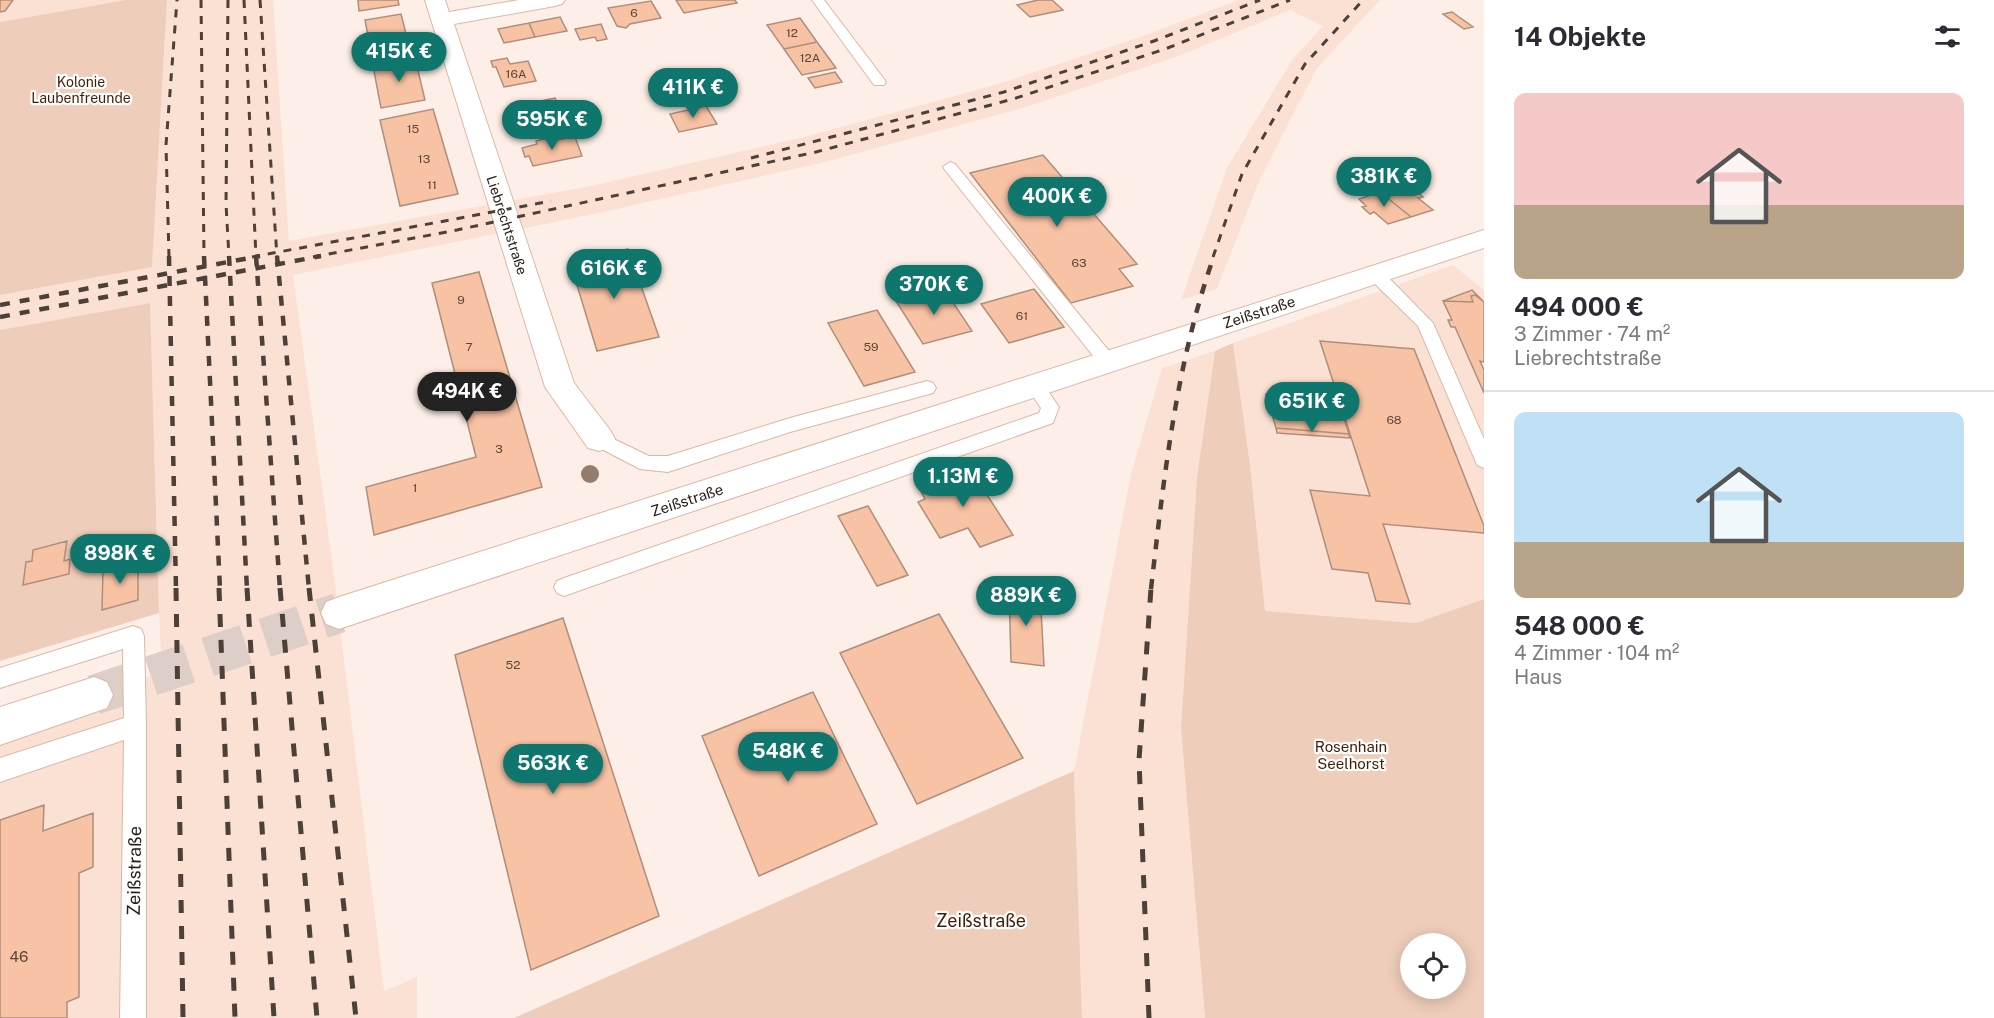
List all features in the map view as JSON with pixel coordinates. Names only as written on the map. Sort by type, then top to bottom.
[{"type":"street","points":[[438,10],[555,0]]},
{"type":"street","name":"Liebrechtstraße","points":[[438,10],[560,387],[599,439]]},
{"type":"street","name":"Zeißstraße","points":[[339,613],[1484,239]]},
{"type":"street","points":[[0,726],[94,695]]},
{"type":"lane","points":[[818,0],[879,82]]},
{"type":"lane","points":[[950,167],[1108,362]]},
{"type":"lane","points":[[1375,274],[1425,323],[1484,460]]},
{"type":"lane","points":[[564,587],[1047,418],[1050,407],[1035,386]]},
{"type":"lane","points":[[599,439],[647,464],[669,464],[790,425],[927,388]]},
{"type":"lane","name":"Zeißstraße","points":[[0,678],[133,636],[135,725],[133,1018]]},
{"type":"lane","points":[[0,770],[135,725]]},
{"type":"shaded area","points":[[0,0],[126,0],[0,22]]},
{"type":"shaded area","points":[[167,0],[273,0],[289,241],[591,186],[804,137],[998,84],[1143,36],[1239,0],[1380,0],[1317,68],[1260,179],[1217,289],[1181,300],[1227,168],[1292,60],[1323,26],[1290,10],[1176,57],[1023,108],[821,163],[599,213],[293,275],[332,560],[384,991],[417,977],[417,1018],[0,1018],[0,726],[162,672],[150,303],[0,330],[0,295],[152,267]]},
{"type":"shaded area","points":[[1453,265],[1484,290],[1484,599],[1416,623],[1265,611],[1250,465],[1233,343]]},
{"type":"shaded area","points":[[1215,351],[1197,477],[1181,728],[1205,1018],[1082,1018],[1074,771],[1131,474],[1162,368]]},
{"type":"green space","name":"Kolonie Laubenfreunde","points":[[126,0],[167,0],[152,267],[0,295],[0,22]]},
{"type":"green space","points":[[150,303],[159,613],[0,661],[0,330]]},
{"type":"green space","name":"Rosenhain Seelhorst","points":[[1233,343],[1250,465],[1265,611],[1416,623],[1484,599],[1484,1018],[1205,1018],[1181,728],[1197,477],[1215,351]]},
{"type":"green space","name":"Zeißstraße","points":[[1074,771],[1082,1018],[514,1018]]},
{"type":"building","points":[[0,0],[13,0],[5,11],[0,12]]},
{"type":"building","points":[[358,0],[398,0],[399,5],[359,11]]},
{"type":"building","points":[[676,0],[735,0],[737,3],[684,13]]},
{"type":"building","points":[[1038,0],[1052,0],[1063,10],[1030,17],[1017,5]]},
{"type":"building","points":[[651,1],[661,18],[630,24],[626,28],[617,26],[608,8]]},
{"type":"building","points":[[1452,12],[1473,27],[1464,29],[1443,14]]},
{"type":"building","points":[[401,14],[410,50],[372,57],[365,20]]},
{"type":"building","points":[[560,17],[567,31],[535,37],[529,23]]},
{"type":"building","points":[[800,18],[817,42],[784,49],[767,25]]},
{"type":"building","points":[[529,23],[535,37],[504,43],[498,29]]},
{"type":"building","points":[[601,24],[607,39],[597,41],[595,37],[580,40],[575,29]]},
{"type":"building","points":[[817,42],[836,68],[802,75],[784,49]]},
{"type":"building","points":[[415,58],[425,100],[381,108],[373,66]]},
{"type":"building","points":[[507,58],[510,64],[528,61],[536,81],[504,87],[491,61]]},
{"type":"building","points":[[835,72],[842,82],[815,88],[808,78]]},
{"type":"building","points":[[555,98],[564,117],[518,127],[510,107]]},
{"type":"building","points":[[706,106],[717,124],[679,132],[670,114]]},
{"type":"building","points":[[433,109],[458,194],[400,206],[380,120]]},
{"type":"building","points":[[575,137],[582,156],[533,166],[529,156],[525,157],[522,148],[548,138],[550,141]]},
{"type":"building","points":[[1043,155],[1137,264],[1119,269],[1133,286],[1071,303],[970,173]]},
{"type":"building","points":[[1368,167],[1385,180],[1379,182],[1388,190],[1380,192],[1355,170]]},
{"type":"building","points":[[1362,177],[1380,192],[1373,195],[1364,187],[1357,189],[1348,181]]},
{"type":"building","points":[[1402,185],[1411,192],[1415,190],[1423,197],[1418,198],[1433,210],[1411,217],[1380,192]]},
{"type":"building","points":[[1380,192],[1411,217],[1388,224],[1374,212],[1370,214],[1362,207],[1366,206],[1359,199]]},
{"type":"building","points":[[628,249],[659,337],[597,351],[570,262]]},
{"type":"building","points":[[479,272],[542,487],[374,535],[366,487],[476,457],[432,283]]},
{"type":"building","points":[[944,289],[972,331],[923,344],[896,301]]},
{"type":"building","points":[[1034,289],[1064,327],[1009,343],[981,304]]},
{"type":"building","points":[[1472,290],[1484,302],[1475,295],[1471,296],[1473,302],[1443,301]]},
{"type":"building","points":[[1475,295],[1484,302],[1484,362],[1480,361],[1484,370],[1484,393],[1455,327],[1451,327],[1448,320],[1452,320],[1443,301],[1473,302],[1471,296]]},
{"type":"building","points":[[877,310],[915,372],[864,386],[828,323]]},
{"type":"building","points":[[1320,341],[1414,349],[1484,526],[1484,533],[1383,524],[1410,604],[1376,601],[1368,573],[1332,569],[1310,490],[1370,496]]},
{"type":"building","points":[[1266,394],[1338,400],[1349,434],[1276,428]]},
{"type":"building","points":[[1276,428],[1349,434],[1350,438],[1277,433]]},
{"type":"building","points":[[967,464],[1013,535],[980,547],[968,528],[940,538],[918,502],[925,499],[919,488],[947,479],[943,472]]},
{"type":"building","points":[[868,506],[908,575],[877,586],[838,516]]},
{"type":"building","points":[[67,541],[64,561],[70,559],[69,574],[23,585],[26,562],[32,561],[33,550]]},
{"type":"building","points":[[138,560],[138,600],[102,610],[103,570]]},
{"type":"building","points":[[1009,587],[1040,591],[1044,666],[1011,662]]},
{"type":"building","points":[[939,614],[1023,758],[917,804],[840,653]]},
{"type":"building","points":[[563,618],[659,916],[531,970],[455,655]]},
{"type":"building","points":[[813,692],[877,824],[759,876],[702,736]]},
{"type":"building","points":[[44,805],[43,831],[93,813],[93,867],[79,873],[79,997],[67,1002],[67,1018],[0,1018],[0,820]]},
{"type":"tunnel","points":[[94,695],[339,613]]},
{"type":"railway","points":[[169,257],[166,145],[177,0]]},
{"type":"railway","points":[[201,0],[204,257]]},
{"type":"railway","points":[[228,0],[226,204],[229,257]]},
{"type":"railway","points":[[244,0],[256,256]]},
{"type":"railway","points":[[260,0],[277,252]]},
{"type":"railway","points":[[751,158],[1004,92],[1154,41],[1260,0]]},
{"type":"railway","points":[[313,257],[457,230],[816,152],[1013,99],[1165,49],[1290,0]]},
{"type":"railway","points":[[1213,257],[1242,174],[1305,64],[1363,0]]},
{"type":"railway","points":[[277,252],[551,201]]},
{"type":"railway","points":[[256,256],[277,252]]},
{"type":"railway","points":[[277,252],[277,257]]},
{"type":"railway","points":[[169,256],[169,273]]},
{"type":"railway","points":[[204,256],[205,266]]},
{"type":"railway","points":[[229,256],[229,262]]},
{"type":"railway","points":[[252,257],[256,256]]},
{"type":"railway","points":[[256,257],[260,256]]},
{"type":"railway","points":[[277,256],[278,264]]},
{"type":"railway","points":[[278,264],[321,256]]},
{"type":"railway","points":[[1151,589],[1173,421],[1190,337],[1214,256]]},
{"type":"railway","points":[[229,262],[256,257]]},
{"type":"railway","points":[[256,257],[257,268]]},
{"type":"railway","points":[[205,266],[229,262]]},
{"type":"railway","points":[[229,262],[230,273]]},
{"type":"railway","points":[[257,268],[278,264]]},
{"type":"railway","points":[[278,264],[309,589]]},
{"type":"railway","points":[[169,273],[205,266]]},
{"type":"railway","points":[[205,266],[205,278]]},
{"type":"railway","points":[[230,273],[257,268]]},
{"type":"railway","points":[[257,268],[280,589]]},
{"type":"railway","points":[[0,305],[169,273]]},
{"type":"railway","points":[[169,273],[170,285]]},
{"type":"railway","points":[[205,278],[230,273]]},
{"type":"railway","points":[[230,273],[247,589]]},
{"type":"railway","points":[[170,285],[205,278]]},
{"type":"railway","points":[[205,278],[220,589]]},
{"type":"railway","points":[[0,317],[170,285]]},
{"type":"railway","points":[[170,285],[176,589]]},
{"type":"railway","points":[[176,588],[183,1018]]},
{"type":"railway","points":[[219,588],[235,1018]]},
{"type":"railway","points":[[247,588],[274,1018]]},
{"type":"railway","points":[[280,588],[317,1018]]},
{"type":"railway","points":[[309,588],[356,1018]]},
{"type":"railway","points":[[1149,1018],[1139,760],[1151,588]]}]
